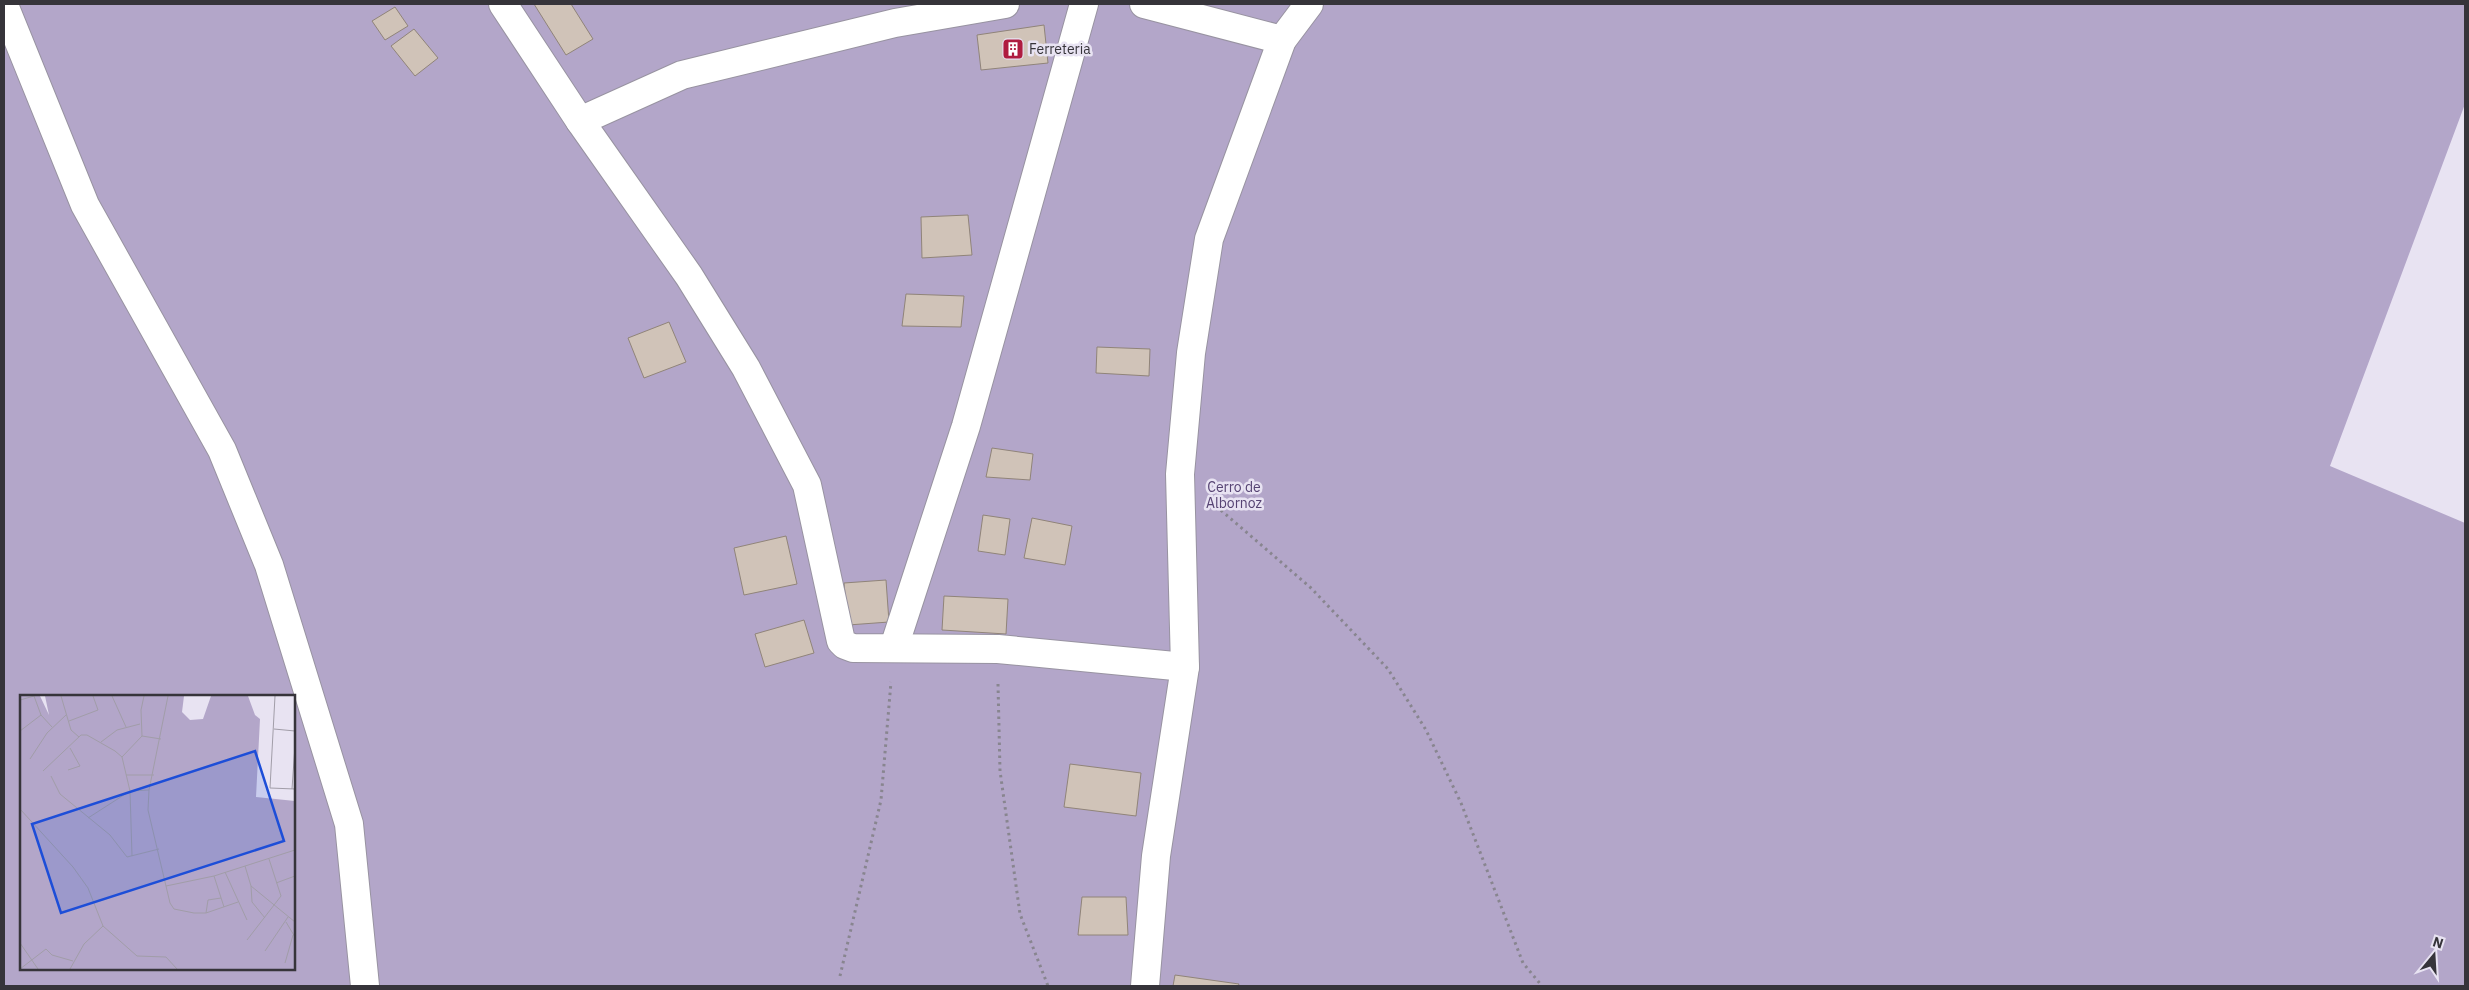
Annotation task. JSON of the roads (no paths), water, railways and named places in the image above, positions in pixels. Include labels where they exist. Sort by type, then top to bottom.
[{"type":"street","points":[[503,4],[580,121],[689,276],[746,368],[807,484],[841,641],[845,646],[853,648],[998,649],[1185,666]]},
{"type":"street","points":[[580,121],[682,75],[895,22],[1005,4]]},
{"type":"street","points":[[894,647],[966,426],[1084,4]]},
{"type":"street","points":[[1144,4],[1282,40]]},
{"type":"street","points":[[1145,986],[1156,856],[1185,666],[1180,474],[1191,354],[1209,239],[1282,40],[1309,4]]},
{"type":"street","points":[[4,5],[85,205],[222,450],[269,565],[349,824],[365,986]]},
{"type":"place","name":"Ferreteria","points":[[1013,49]]},
{"type":"park label","name":"Cerro de Albornoz","points":[[1234,496]]}]
